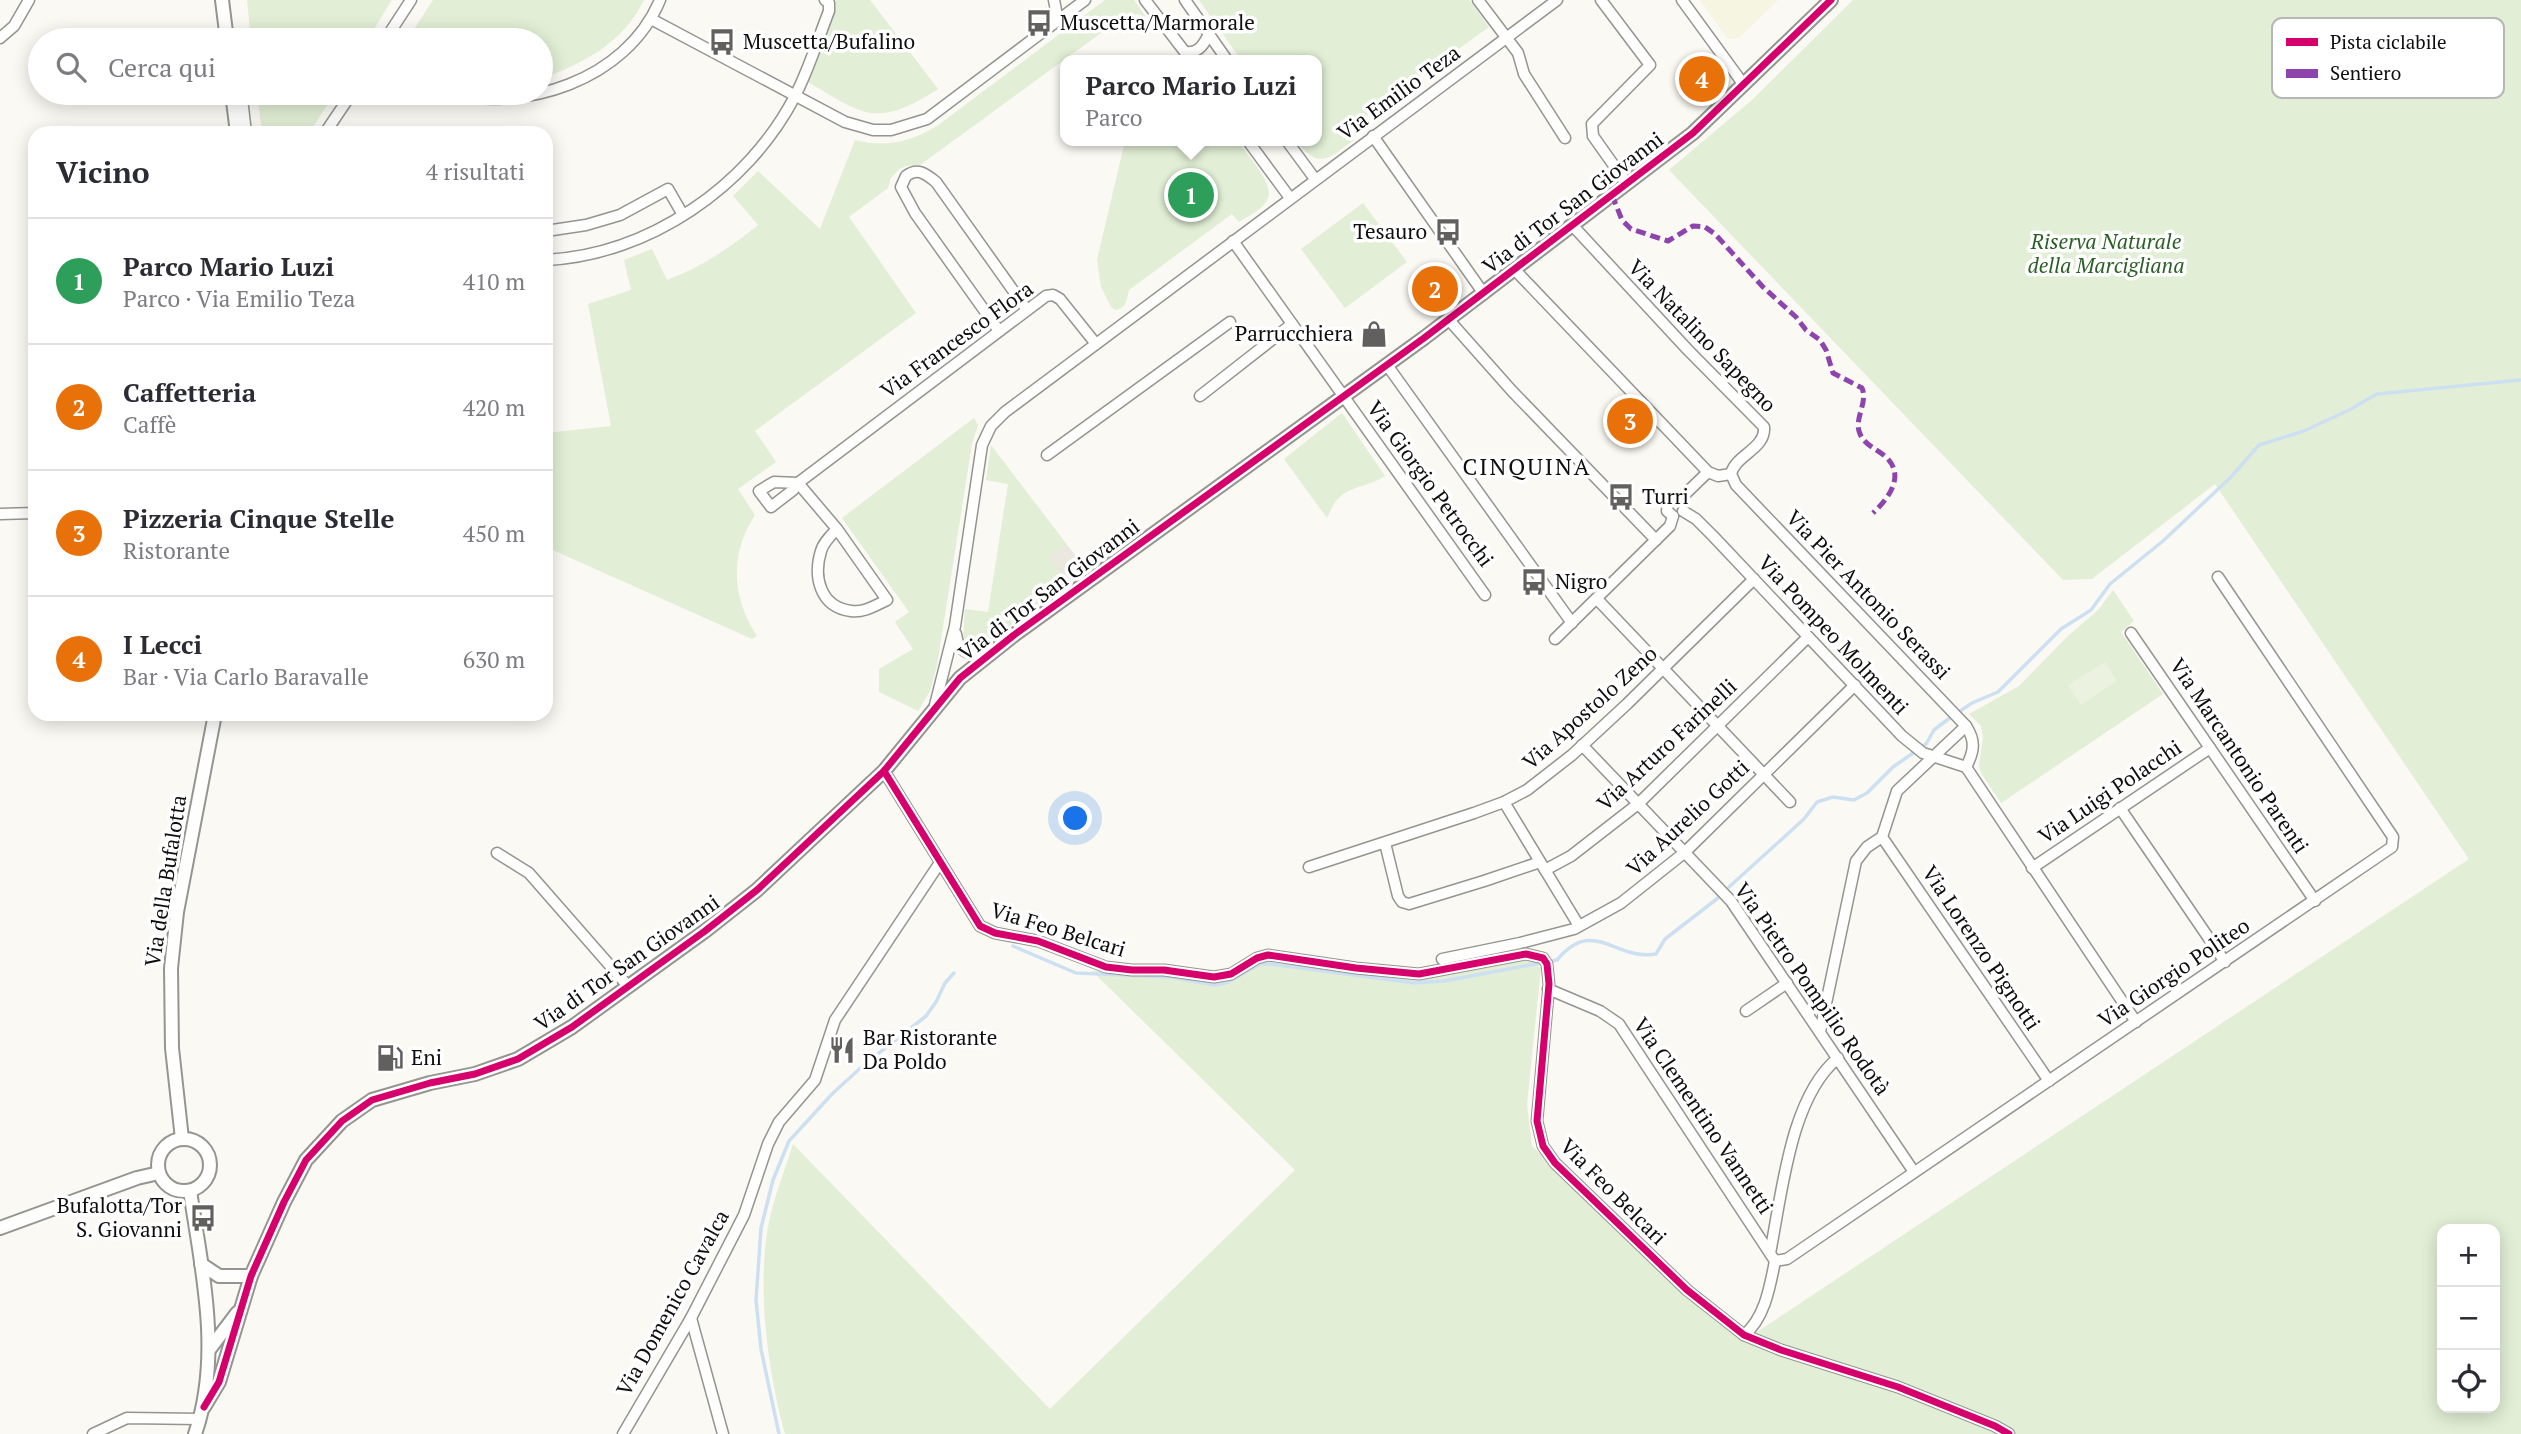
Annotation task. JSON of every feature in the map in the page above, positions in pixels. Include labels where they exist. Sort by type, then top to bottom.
[{"type":"street","points":[[0,38],[14,26],[29,0]]},
{"type":"street","points":[[222,0],[225,28]]},
{"type":"street","points":[[393,28],[411,0]]},
{"type":"street","points":[[553,89],[589,75],[611,62],[634,41],[651,19],[660,0]]},
{"type":"street","points":[[553,259],[590,255],[620,246],[668,225],[718,190],[758,152],[795,96],[829,11],[829,3],[825,0]]},
{"type":"street","points":[[1054,0],[1058,21]]},
{"type":"street","points":[[651,19],[845,122],[873,130],[891,130],[927,119],[1085,0]]},
{"type":"street","points":[[1145,0],[1187,55]]},
{"type":"street","points":[[1185,0],[1223,55]]},
{"type":"street","points":[[1478,0],[1518,53],[1524,74],[1565,138]]},
{"type":"street","name":"Via Emilio Teza","points":[[1096,344],[1557,0]]},
{"type":"street","points":[[1601,0],[1650,65],[1592,124],[1593,136],[1627,184]]},
{"type":"street","points":[[1682,0],[1744,85]]},
{"type":"street","name":"Via di Tor San Giovanni","points":[[202,1413],[219,1382],[251,1276],[284,1202],[306,1160],[356,1110],[372,1100],[430,1083],[475,1074],[518,1059],[572,1027],[705,931],[757,890],[884,771],[960,678],[996,649],[1449,320],[1693,133],[1831,0]]},
{"type":"street","points":[[1189,55],[1198,50],[1208,36]]},
{"type":"street","points":[[236,105],[237,126]]},
{"type":"street","points":[[242,105],[245,126]]},
{"type":"street","points":[[330,126],[344,105]]},
{"type":"street","points":[[1373,136],[1483,294]]},
{"type":"street","points":[[1252,146],[1290,198]]},
{"type":"street","points":[[1291,146],[1315,179]]},
{"type":"street","points":[[999,331],[915,214],[901,187],[906,176],[922,172],[936,182],[1027,310]]},
{"type":"street","points":[[553,231],[620,215],[668,189],[683,215]]},
{"type":"street","name":"Via Natalino Sapegno","points":[[1573,226],[1764,427],[1763,438],[1733,466],[1731,474]]},
{"type":"street","name":"Via Giorgio Petrocchi","points":[[1233,241],[1485,594]]},
{"type":"street","points":[[1515,270],[1708,472],[1718,476],[1731,474]]},
{"type":"street","name":"Via Francesco Flora","points":[[837,529],[798,483],[1045,296],[1052,295],[1060,299],[1096,344]]},
{"type":"street","points":[[1449,320],[1512,391],[1656,540]]},
{"type":"street","points":[[1047,455],[1230,322]]},
{"type":"street","points":[[1200,396],[1292,324]]},
{"type":"street","points":[[933,712],[955,626],[982,445],[991,426],[1005,412],[1096,344]]},
{"type":"street","points":[[1387,365],[1572,623]]},
{"type":"street","points":[[1679,500],[1684,506],[1683,512],[1679,516],[1673,516],[1667,511],[1670,500],[1679,500],[1708,472]]},
{"type":"street","name":"Via Pier Antonio Serassi","points":[[1731,474],[1745,495],[1963,722]]},
{"type":"street","name":"Via Pompeo Molmenti","points":[[1683,512],[1696,519],[1915,748],[1966,767]]},
{"type":"street","points":[[0,514],[28,513]]},
{"type":"street","points":[[1555,639],[1656,540],[1672,523],[1673,516]]},
{"type":"street","points":[[837,529],[887,600],[865,610],[850,611],[834,604],[824,595],[816,580],[821,549],[837,529]]},
{"type":"street","name":"Via Giorgio Politeo","points":[[1773,1257],[1787,1259],[2390,850],[2394,844],[2393,837],[2218,577]]},
{"type":"street","name":"Via Apostolo Zeno","points":[[1309,867],[1504,802],[1527,790],[1582,745],[1754,579]]},
{"type":"street","points":[[1597,599],[1790,802]]},
{"type":"street","points":[[955,626],[957,644],[966,652],[976,655],[996,649]]},
{"type":"street","name":"Via Marcantonio Parenti","points":[[2131,633],[2315,901]]},
{"type":"street","name":"Via Arturo Farinelli","points":[[1385,843],[1398,896],[1402,902],[1409,904],[1571,856],[1638,804],[1808,637]]},
{"type":"street","name":"Via Aurelio Gotti","points":[[1442,959],[1520,943],[1579,926],[1634,894],[1684,853],[1855,685]]},
{"type":"street","name":"Via della Bufalotta","points":[[182,1139],[172,1048],[170,968],[177,912],[214,721]]},
{"type":"street","points":[[1820,1032],[1857,861],[1867,847],[1882,837],[1897,791],[1963,722],[1972,737],[1973,750],[1966,767],[2136,1022]]},
{"type":"street","name":"Via Pietro Pompilio Rodotà","points":[[1582,745],[1731,901],[1914,1172]]},
{"type":"street","name":"Via Luigi Polacchi","points":[[2032,868],[2210,748]]},
{"type":"street","name":"Via Feo Belcari","points":[[884,771],[976,923],[995,933],[1038,940],[1097,965],[1220,977],[1231,974],[1257,958],[1273,955],[1356,968],[1419,974],[1523,955],[1536,955],[1545,959],[1548,989],[1537,1111],[1540,1138],[1547,1154],[1688,1290],[1744,1335],[1781,1350],[1898,1387],[2009,1434]]},
{"type":"street","points":[[1504,802],[1579,926]]},
{"type":"street","points":[[2120,808],[2225,962]]},
{"type":"street","name":"Via Lorenzo Pignotti","points":[[1882,837],[2049,1082]]},
{"type":"street","points":[[497,853],[529,873],[627,985]]},
{"type":"street","name":"Via Domenico Cavalca","points":[[624,1434],[691,1318],[744,1215],[768,1144],[779,1122],[815,1080],[835,1020],[939,864]]},
{"type":"street","points":[[1520,943],[1523,955]]},
{"type":"street","points":[[1746,1011],[1787,983]]},
{"type":"street","name":"Via Clementino Vannetti","points":[[1548,989],[1600,1011],[1619,1024],[1773,1257]]},
{"type":"street","points":[[1744,1335],[1760,1315],[1794,1137],[1814,1084],[1838,1058]]},
{"type":"street","points":[[182,1139],[198,1143],[207,1152],[210,1160],[208,1176],[190,1191],[174,1189],[166,1184],[159,1173],[158,1160],[161,1152],[167,1145],[182,1139]]},
{"type":"street","points":[[0,1227],[137,1178],[159,1173]]},
{"type":"street","points":[[190,1191],[201,1264],[209,1350],[208,1383],[195,1434]]},
{"type":"street","points":[[201,1264],[219,1276],[251,1276]]},
{"type":"street","points":[[209,1350],[244,1300]]},
{"type":"street","points":[[691,1318],[723,1434]]},
{"type":"street","points":[[93,1434],[127,1418],[202,1413]]},
{"type":"green space","points":[[247,0],[392,0],[374,28],[250,28]]},
{"type":"green space","points":[[433,0],[644,0],[614,40],[587,58],[553,74],[553,28],[415,28]]},
{"type":"green space","points":[[836,0],[870,0],[938,89],[898,110],[869,112],[840,101],[803,79],[828,33]]},
{"type":"green space","points":[[1105,0],[1134,0],[1146,17],[1137,14],[1123,17],[1071,55],[1060,55],[1060,63],[920,165],[899,169],[891,178],[888,188],[849,217],[916,313],[755,431],[776,462],[738,489],[755,515],[741,544],[737,575],[742,606],[757,636],[752,639],[553,550],[553,432],[611,426],[588,304],[631,290],[624,260],[652,249],[667,280],[725,250],[758,225],[733,196],[758,171],[820,229],[855,140],[897,142],[937,126]]},
{"type":"green space","points":[[1199,0],[1469,0],[1489,27],[1348,129],[1354,140],[1331,156],[1318,159],[1301,146],[1322,146],[1322,55],[1238,55]]},
{"type":"green space","points":[[1700,0],[1778,0],[1739,38],[1728,39]]},
{"type":"green space","name":"Riserva Naturale della Marcigliana","points":[[1853,0],[2521,0],[2521,1434],[785,1434],[769,1358],[764,1278],[770,1217],[793,1144],[1050,1409],[1295,1170],[1092,971],[1148,973],[1222,981],[1259,959],[1296,961],[1417,979],[1530,959],[1541,968],[1527,1104],[1532,1146],[1745,1340],[2469,859],[2215,484],[2092,579],[2063,580],[1669,170],[1753,99]]},
{"type":"green space","points":[[258,105],[327,105],[314,126],[261,126]]},
{"type":"green space","points":[[1124,146],[1241,146],[1267,184],[1268,198],[1263,206],[1239,222],[1232,214],[1129,290],[1125,305],[1120,309],[1111,307],[1101,287],[1097,260]]},
{"type":"green space","points":[[1363,203],[1407,262],[1345,308],[1301,249]]},
{"type":"green space","points":[[1342,413],[1385,476],[1345,493],[1333,506],[1327,518],[1284,459]]},
{"type":"green space","points":[[974,418],[978,425],[972,444],[937,665],[930,691],[918,711],[879,692],[879,669],[913,649],[895,622],[909,612],[842,518]]},
{"type":"green space","points":[[991,445],[1084,567],[982,648],[976,649],[963,641],[965,609],[988,612],[1008,484],[986,480]]},
{"type":"green space","points":[[2113,590],[2134,621],[2121,632],[2163,694],[2001,803],[1981,773],[1981,726],[1969,714],[2019,686],[2099,609]]},
{"type":"green space","points":[[2105,662],[2117,681],[2081,705],[2068,685]]},
{"type":"shaded area","points":[[1066,544],[1084,567],[1066,581],[1049,557]]},
{"type":"waterway","points":[[1729,887],[1804,819],[1817,802],[1833,797],[1854,800],[1867,793],[1893,767],[1926,744],[1934,730],[1972,703],[1998,692],[2061,629],[2091,610],[2110,584],[2163,541],[2231,477],[2259,445],[2304,431],[2377,394],[2521,380]]},
{"type":"waterway","points":[[1013,946],[1076,973],[1170,977],[1215,985],[1226,983],[1260,964],[1414,983],[1444,981],[1557,960],[1570,947],[1582,941],[1605,943],[1628,952],[1656,954],[1665,939],[1718,898]]},
{"type":"waterway","points":[[779,1434],[761,1349],[756,1300],[761,1228],[773,1180],[789,1141],[833,1093],[926,1016],[954,973]]},
{"type":"marked path","points":[[1612,195],[1622,220],[1631,229],[1668,241],[1693,226],[1705,227],[1715,234],[1763,287],[1796,317],[1806,330],[1820,340],[1833,373],[1862,388],[1859,431],[1867,443],[1886,457],[1895,472],[1893,487],[1873,513]]},
{"type":"cycle path","points":[[204,1407],[219,1382],[251,1276],[284,1202],[306,1160],[342,1121],[372,1100],[430,1083],[475,1074],[518,1059],[572,1027],[705,931],[757,890],[884,771],[960,678],[1014,635],[1424,338],[1693,133],[1831,0]]},
{"type":"cycle path","points":[[884,771],[980,926],[995,933],[1038,941],[1106,967],[1164,970],[1214,977],[1231,974],[1257,958],[1268,955],[1419,974],[1526,954],[1543,958],[1547,964],[1549,984],[1537,1121],[1543,1146],[1555,1163],[1687,1290],[1744,1335],[1781,1350],[1898,1387],[2009,1434]]},
{"type":"place","name":"Muscetta/Marmorale","points":[[1039,23]]},
{"type":"place","name":"Muscetta/Bufalino","points":[[722,42]]},
{"type":"place","name":"I Lecci","points":[[1702,79]]},
{"type":"place","name":"Parco Mario Luzi","points":[[1191,195]]},
{"type":"place","name":"Tesauro","points":[[1448,232]]},
{"type":"place","name":"Caffetteria","points":[[1435,289]]},
{"type":"place","name":"Parrucchiera","points":[[1374,334]]},
{"type":"place","name":"Pizzeria Cinque Stelle","points":[[1630,421]]},
{"type":"place","name":"Turri","points":[[1621,497]]},
{"type":"place","name":"Nigro","points":[[1534,582]]},
{"type":"place","name":"Bar Ristorante Da Poldo","points":[[842,1050]]},
{"type":"place","name":"Eni","points":[[390,1058]]},
{"type":"place","name":"Bufalotta/Tor S. Giovanni","points":[[203,1218]]},
{"type":"district","name":"CINQUINA","points":[[1527,467]]}]
